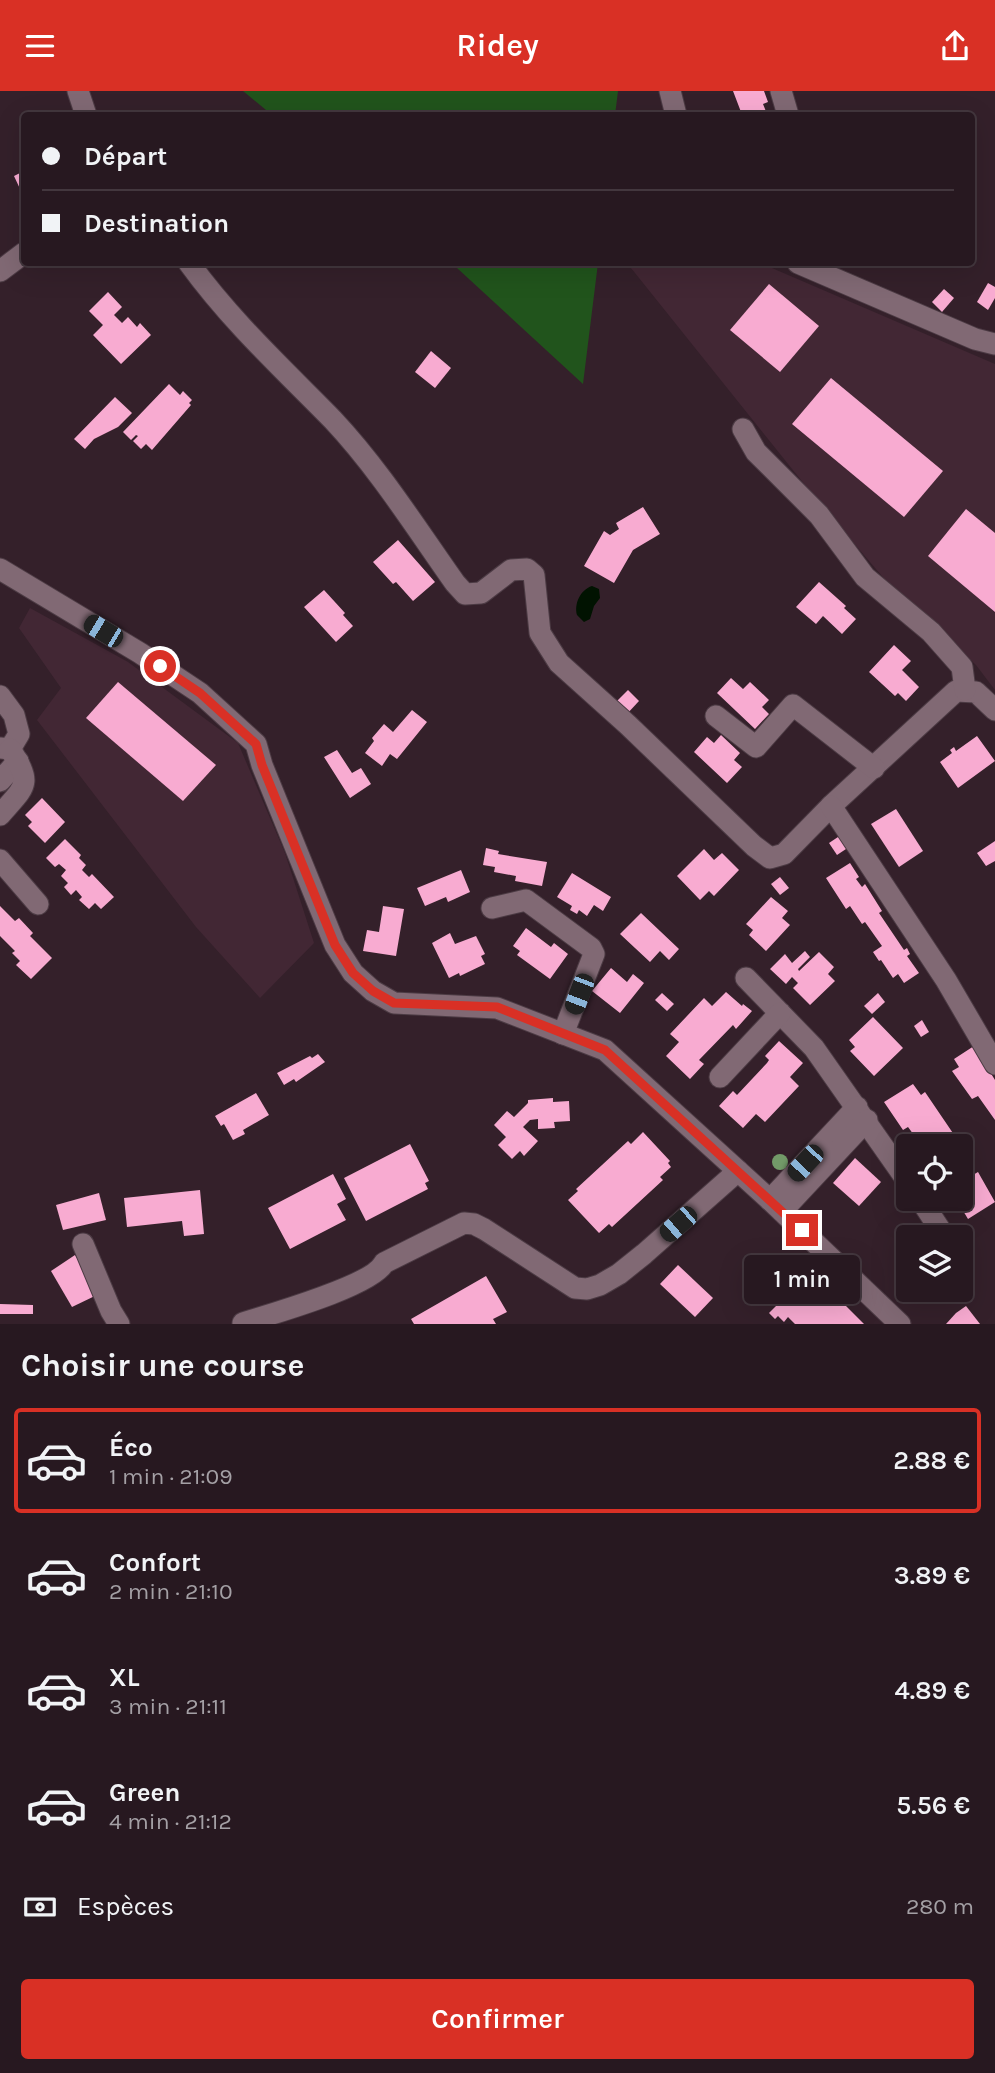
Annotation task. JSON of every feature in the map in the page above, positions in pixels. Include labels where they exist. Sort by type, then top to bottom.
[{"type":"street","points":[[78,91],[85,112]]},
{"type":"street","points":[[670,91],[675,112]]},
{"type":"street","points":[[781,91],[787,112]]},
{"type":"street","points":[[0,271],[21,255]]},
{"type":"street","points":[[190,266],[262,350],[334,422],[398,501],[465,594],[481,593],[512,571],[527,569],[534,575],[540,633],[559,663],[770,858],[784,854],[831,806],[956,691],[976,692],[995,710]]},
{"type":"street","points":[[805,266],[975,339],[995,344]]},
{"type":"street","points":[[743,429],[756,452],[819,515],[865,577],[931,632],[962,667],[965,690]]},
{"type":"street","points":[[0,569],[140,653],[200,693],[256,744],[335,945],[353,973],[373,991],[394,1003],[497,1007],[605,1050],[776,1205],[900,1324]]},
{"type":"street","points":[[0,696],[14,715],[19,734],[9,753],[0,781]]},
{"type":"street","points":[[716,716],[756,747],[793,705],[874,768]]},
{"type":"street","points":[[0,815],[24,787],[24,772],[9,753]]},
{"type":"street","points":[[831,806],[946,980],[995,1064]]},
{"type":"street","points":[[0,860],[38,904]]},
{"type":"street","points":[[492,908],[526,900],[591,948],[594,954],[563,1034]]},
{"type":"street","points":[[746,978],[814,1048],[896,1164]]},
{"type":"street","points":[[720,1077],[780,1013]]},
{"type":"street","points":[[776,1205],[862,1114]]},
{"type":"street","points":[[243,1323],[326,1296],[464,1223],[474,1224],[575,1288],[587,1289],[600,1285],[644,1254],[738,1171]]},
{"type":"street","points":[[82,1244],[111,1311],[120,1324]]},
{"type":"shaded area","points":[[629,266],[767,266],[995,364],[995,690],[976,665],[893,589],[817,500]]},
{"type":"shaded area","points":[[592,586],[599,589],[600,598],[590,619],[584,622],[577,615],[577,602],[581,594]]},
{"type":"shaded area","points":[[30,608],[128,662],[238,743],[285,853],[314,943],[260,998],[196,927],[37,720],[61,688],[19,628]]},
{"type":"green space","points":[[243,91],[618,91],[615,112],[268,112]]},
{"type":"green space","points":[[455,266],[598,266],[583,384]]},
{"type":"building","points":[[733,91],[764,91],[768,102],[763,104],[766,112],[741,112]]},
{"type":"building","points":[[21,172],[21,191],[14,176]]},
{"type":"building","points":[[988,283],[995,287],[995,298],[988,310],[977,302]]},
{"type":"building","points":[[769,284],[819,326],[780,372],[730,330]]},
{"type":"building","points":[[944,289],[954,298],[942,312],[932,302]]},
{"type":"building","points":[[108,292],[122,307],[114,315],[122,323],[128,317],[137,327],[140,323],[151,335],[121,364],[93,335],[103,325],[89,311]]},
{"type":"building","points":[[431,351],[451,368],[435,388],[415,372]]},
{"type":"building","points":[[831,378],[943,471],[904,517],[792,424]]},
{"type":"building","points":[[169,384],[180,395],[183,391],[192,400],[189,403],[191,405],[152,450],[146,444],[141,449],[133,441],[138,436],[131,440],[123,432]]},
{"type":"building","points":[[115,397],[132,413],[118,427],[94,439],[85,449],[74,439]]},
{"type":"building","points":[[643,507],[660,534],[633,550],[614,583],[584,566],[604,531],[610,535],[619,529],[616,523]]},
{"type":"building","points":[[966,509],[995,533],[995,612],[928,556]]},
{"type":"building","points":[[398,540],[435,582],[413,601],[373,562]]},
{"type":"building","points":[[819,582],[846,606],[844,608],[856,619],[842,634],[823,616],[816,624],[796,607]]},
{"type":"building","points":[[324,590],[353,626],[336,642],[304,607]]},
{"type":"building","points":[[894,645],[911,661],[902,670],[919,687],[906,701],[898,693],[895,696],[869,672]]},
{"type":"building","points":[[731,678],[743,689],[750,682],[769,700],[762,707],[769,714],[755,729],[717,693]]},
{"type":"building","points":[[118,682],[216,765],[183,801],[86,718]]},
{"type":"building","points":[[628,690],[639,701],[626,715],[615,703]]},
{"type":"building","points":[[412,710],[427,722],[397,759],[390,754],[382,766],[365,753],[374,741],[372,738],[384,724],[393,732]]},
{"type":"building","points":[[721,735],[740,753],[734,760],[742,767],[727,783],[694,752],[707,737],[714,743]]},
{"type":"building","points":[[977,736],[995,761],[958,788],[940,762],[952,753],[950,750],[954,747],[956,751]]},
{"type":"building","points":[[337,750],[352,773],[361,768],[371,784],[350,798],[324,757]]},
{"type":"building","points":[[42,798],[65,822],[45,843],[28,826],[32,822],[25,815]]},
{"type":"building","points":[[896,809],[923,851],[899,867],[871,824]]},
{"type":"building","points":[[841,835],[849,847],[837,855],[829,843]]},
{"type":"building","points":[[65,839],[81,855],[79,858],[86,865],[82,870],[89,877],[92,874],[114,897],[101,909],[95,903],[89,909],[79,900],[82,897],[76,890],[71,895],[64,887],[68,883],[61,876],[66,870],[59,864],[55,867],[46,858]]},
{"type":"building","points":[[995,841],[995,861],[986,866],[977,853]]},
{"type":"building","points":[[486,848],[499,851],[498,854],[547,862],[542,886],[515,881],[516,876],[494,872],[495,867],[483,865]]},
{"type":"building","points":[[704,849],[714,860],[722,853],[739,870],[714,896],[709,891],[700,900],[677,876]]},
{"type":"building","points":[[850,863],[859,877],[856,879],[862,887],[865,884],[882,911],[879,913],[904,950],[907,948],[910,954],[907,956],[919,973],[904,983],[898,974],[893,978],[881,960],[879,961],[873,952],[882,946],[850,906],[846,909],[826,878]]},
{"type":"building","points":[[461,870],[470,892],[448,902],[446,897],[425,906],[417,888]]},
{"type":"building","points":[[572,873],[611,897],[603,911],[594,905],[587,916],[579,910],[577,914],[570,910],[572,906],[557,897]]},
{"type":"building","points":[[780,877],[789,888],[780,895],[771,884]]},
{"type":"building","points":[[771,897],[788,911],[782,918],[790,925],[766,951],[749,935],[753,930],[746,924]]},
{"type":"building","points":[[0,906],[15,921],[19,918],[33,933],[30,936],[52,958],[31,979],[16,965],[20,961],[12,953],[15,951],[0,936]]},
{"type":"building","points":[[383,906],[404,909],[396,956],[363,951],[367,930],[379,932]]},
{"type":"building","points":[[641,913],[679,949],[669,960],[660,951],[650,962],[620,934]]},
{"type":"building","points":[[526,928],[551,947],[554,943],[568,954],[550,979],[517,955],[520,951],[513,946]]},
{"type":"building","points":[[450,933],[455,944],[476,936],[485,954],[481,956],[485,964],[460,976],[459,973],[449,978],[432,943]]},
{"type":"building","points":[[805,951],[810,957],[799,971],[819,952],[834,967],[828,974],[835,981],[810,1005],[793,988],[798,983],[792,977],[786,984],[770,969],[785,954],[792,963]]},
{"type":"building","points":[[611,968],[627,982],[633,974],[644,983],[620,1013],[592,991]]},
{"type":"building","points":[[726,992],[752,1011],[736,1029],[733,1025],[699,1060],[704,1064],[690,1079],[666,1056],[679,1042],[670,1034],[704,998],[712,1006]]},
{"type":"building","points":[[662,993],[674,1004],[667,1011],[655,1000]]},
{"type":"building","points":[[878,993],[885,1002],[872,1014],[864,1006]]},
{"type":"building","points":[[873,1017],[903,1048],[874,1076],[850,1051],[855,1047],[849,1040]]},
{"type":"building","points":[[922,1020],[929,1032],[921,1037],[914,1026]]},
{"type":"building","points":[[779,1041],[803,1063],[790,1077],[799,1086],[765,1122],[756,1114],[743,1128],[719,1106],[733,1091],[737,1095],[767,1063],[769,1060],[765,1056]]},
{"type":"building","points":[[974,1046],[995,1080],[995,1120],[978,1096],[972,1099],[952,1071],[959,1067],[954,1059]]},
{"type":"building","points":[[318,1054],[325,1062],[296,1082],[294,1079],[284,1085],[277,1073]]},
{"type":"building","points":[[913,1084],[921,1095],[925,1092],[954,1134],[913,1134],[908,1127],[903,1130],[884,1102]]},
{"type":"building","points":[[256,1093],[269,1115],[243,1130],[245,1134],[233,1140],[224,1124],[221,1126],[215,1116]]},
{"type":"building","points":[[553,1098],[553,1102],[569,1101],[570,1121],[554,1122],[555,1128],[538,1129],[538,1119],[530,1120],[523,1127],[538,1141],[524,1156],[520,1151],[512,1159],[498,1145],[506,1137],[494,1125],[507,1111],[514,1117],[528,1100]]},
{"type":"building","points":[[643,1132],[670,1161],[668,1163],[671,1167],[660,1177],[663,1180],[612,1227],[609,1224],[599,1233],[568,1200],[578,1191],[576,1189],[628,1141],[631,1144]]},
{"type":"building","points":[[410,1144],[429,1181],[425,1183],[428,1189],[366,1221],[344,1178]]},
{"type":"building","points":[[855,1158],[881,1182],[859,1206],[833,1183]]},
{"type":"building","points":[[978,1172],[995,1202],[968,1219],[963,1211],[973,1211],[973,1175]]},
{"type":"building","points":[[333,1174],[346,1199],[337,1204],[346,1220],[290,1249],[268,1208]]},
{"type":"building","points":[[200,1190],[204,1234],[184,1236],[182,1221],[127,1227],[124,1198]]},
{"type":"building","points":[[99,1193],[106,1220],[63,1230],[56,1205]]},
{"type":"building","points":[[75,1255],[99,1294],[72,1307],[51,1271]]},
{"type":"building","points":[[678,1265],[713,1298],[695,1317],[660,1284]]},
{"type":"building","points":[[811,1271],[864,1324],[795,1324],[788,1317],[784,1322],[769,1313]]},
{"type":"building","points":[[486,1276],[507,1312],[493,1319],[496,1324],[414,1324],[411,1319]]},
{"type":"building","points":[[0,1304],[33,1305],[33,1314],[0,1314]]},
{"type":"building","points":[[966,1306],[980,1324],[946,1324],[956,1313]]},
{"type":"route","points":[[160,666],[200,693],[256,744],[335,945],[353,973],[373,991],[394,1003],[497,1007],[605,1050],[802,1230]]}]
